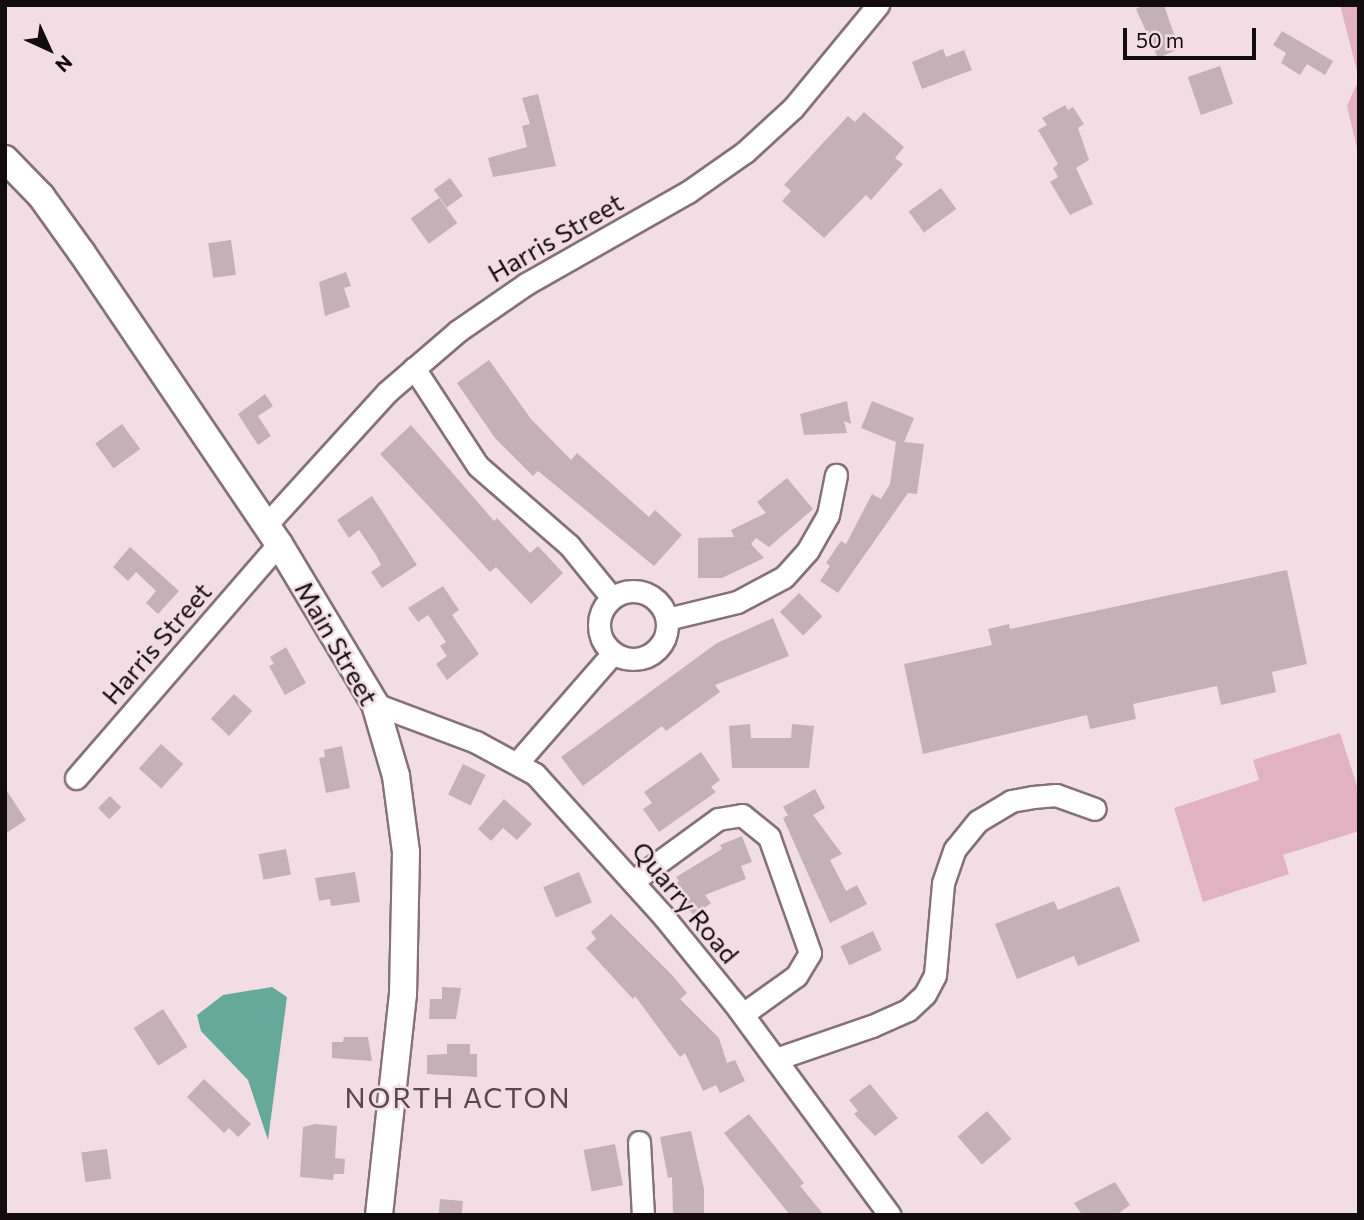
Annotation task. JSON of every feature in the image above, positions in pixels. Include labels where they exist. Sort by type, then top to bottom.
[{"type":"main road","name":"Main Street","points":[[5,159],[41,196],[82,253],[272,535],[375,704],[396,776],[407,862],[403,994],[379,1215]]},
{"type":"street","name":"Harris Street","points":[[76,778],[272,535],[414,368],[509,295],[688,192],[738,158],[793,108],[878,5]]},
{"type":"street","points":[[414,368],[478,466],[569,545],[612,598]]},
{"type":"street","points":[[667,619],[737,602],[784,577],[808,550],[828,515],[836,475]]},
{"type":"street","points":[[630,590],[643,592],[659,602],[667,619],[665,639],[651,654],[632,659],[613,653],[601,636],[599,622],[612,598],[630,590]]},
{"type":"street","points":[[518,762],[613,653]]},
{"type":"street","name":"Quarry Road","points":[[375,704],[476,742],[518,762],[535,774],[632,881],[743,1014],[890,1215]]},
{"type":"street","points":[[776,1059],[872,1026],[908,1010],[925,994],[936,975],[943,883],[955,849],[978,821],[1011,801],[1033,797],[1056,795],[1096,808]]},
{"type":"street","points":[[632,881],[718,819],[742,816],[769,837],[810,953],[796,976],[743,1014]]},
{"type":"street","points":[[639,1142],[643,1215]]},
{"type":"shaded area","points":[[1340,5],[1359,5],[1359,79]]},
{"type":"shaded area","points":[[1359,79],[1359,157],[1347,106]]},
{"type":"shaded area","points":[[1340,733],[1359,792],[1359,831],[1283,855],[1289,874],[1203,902],[1174,808],[1259,780],[1253,760]]},
{"type":"shaded area","points":[[272,987],[287,997],[268,1140],[248,1080],[201,1031],[197,1015],[223,995]]},
{"type":"building","points":[[1145,5],[1164,5],[1179,49],[1158,58],[1136,9]]},
{"type":"building","points":[[1282,31],[1333,61],[1325,75],[1307,64],[1300,75],[1281,63],[1286,53],[1273,45]]},
{"type":"building","points":[[943,49],[946,57],[964,50],[972,70],[922,89],[912,62]]},
{"type":"building","points":[[1220,66],[1233,104],[1201,115],[1188,77]]},
{"type":"building","points":[[538,94],[556,166],[493,177],[488,158],[527,147],[522,126],[530,124],[522,98]]},
{"type":"building","points":[[1065,105],[1068,110],[1073,107],[1084,124],[1078,128],[1089,160],[1076,168],[1093,204],[1070,215],[1050,182],[1058,177],[1053,168],[1058,164],[1038,130],[1047,125],[1042,118]]},
{"type":"building","points":[[864,112],[904,147],[895,158],[903,164],[871,200],[866,195],[824,238],[782,201],[791,191],[784,185],[848,116],[855,122]]},
{"type":"building","points":[[450,178],[463,196],[447,208],[434,190]]},
{"type":"building","points":[[941,188],[956,209],[924,233],[909,212]]},
{"type":"building","points":[[439,198],[457,223],[429,244],[411,219]]},
{"type":"building","points":[[231,240],[236,275],[213,278],[208,243]]},
{"type":"building","points":[[346,272],[351,286],[344,288],[350,307],[325,316],[319,282]]},
{"type":"building","points":[[489,360],[531,419],[571,460],[577,453],[649,517],[655,510],[682,535],[654,566],[538,471],[533,476],[495,438],[457,383]]},
{"type":"building","points":[[265,394],[273,406],[258,416],[271,436],[258,445],[238,414]]},
{"type":"building","points":[[847,401],[851,424],[844,421],[847,433],[804,435],[800,414]]},
{"type":"building","points":[[872,401],[914,418],[904,442],[924,444],[917,494],[908,493],[838,593],[820,581],[830,566],[826,563],[841,541],[846,544],[872,494],[881,499],[890,484],[896,442],[861,428]]},
{"type":"building","points":[[122,424],[140,449],[114,468],[95,443]]},
{"type":"building","points":[[411,425],[494,521],[497,518],[530,553],[538,546],[563,573],[531,604],[496,567],[490,572],[380,454]]},
{"type":"building","points":[[787,478],[813,509],[769,547],[756,538],[751,544],[764,558],[722,578],[698,578],[698,538],[734,537],[731,530],[766,513],[757,502]]},
{"type":"building","points":[[372,496],[417,565],[382,588],[371,572],[381,565],[376,555],[359,530],[349,538],[337,520]]},
{"type":"building","points":[[130,547],[179,591],[158,614],[146,603],[156,591],[136,572],[128,581],[113,567]]},
{"type":"building","points":[[1287,570],[1307,664],[1272,672],[1276,692],[1221,705],[1217,686],[1133,704],[1136,719],[1090,729],[1087,715],[923,754],[904,664],[992,645],[988,629],[1009,624],[1010,629]]},
{"type":"building","points":[[443,586],[459,610],[452,615],[479,654],[447,680],[436,664],[447,656],[440,646],[446,642],[428,615],[418,622],[408,608]]},
{"type":"building","points":[[799,593],[822,616],[803,635],[780,612]]},
{"type":"building","points":[[773,618],[789,656],[715,685],[720,692],[666,731],[662,726],[583,786],[561,757],[717,643]]},
{"type":"building","points":[[286,647],[306,683],[285,695],[269,666],[274,664],[270,657]]},
{"type":"building","points":[[234,694],[252,711],[229,736],[211,719]]},
{"type":"building","points":[[750,724],[751,738],[791,738],[792,724],[814,726],[809,768],[732,768],[729,726]]},
{"type":"building","points":[[161,744],[183,764],[161,789],[139,769]]},
{"type":"building","points":[[342,746],[350,788],[326,793],[319,758],[325,757],[324,750]]},
{"type":"building","points":[[701,752],[720,780],[711,787],[716,792],[659,832],[643,809],[652,803],[644,792]]},
{"type":"building","points":[[463,764],[485,775],[471,806],[448,795]]},
{"type":"building","points":[[5,788],[26,820],[5,834]]},
{"type":"building","points":[[815,789],[825,808],[813,815],[842,854],[830,860],[846,891],[857,885],[867,904],[830,923],[783,818],[788,815],[783,807]]},
{"type":"building","points":[[110,796],[121,807],[109,819],[98,808]]},
{"type":"building","points":[[504,799],[532,824],[517,840],[503,828],[491,841],[478,829]]},
{"type":"building","points":[[742,836],[752,862],[741,866],[746,879],[705,895],[711,903],[694,916],[672,887],[679,881],[676,877],[722,849],[720,845]]},
{"type":"building","points":[[286,849],[291,875],[263,880],[259,854]]},
{"type":"building","points":[[355,872],[360,902],[331,906],[330,899],[319,901],[315,878]]},
{"type":"building","points":[[579,872],[592,902],[556,918],[543,887]]},
{"type":"building","points":[[1119,886],[1140,941],[1078,966],[1074,956],[1017,979],[995,924],[1054,901],[1058,910]]},
{"type":"building","points":[[611,914],[687,993],[680,999],[719,1038],[727,1063],[735,1060],[745,1081],[720,1093],[716,1085],[703,1091],[685,1053],[680,1057],[635,996],[633,999],[586,948],[596,939],[591,932]]},
{"type":"building","points":[[873,931],[882,950],[849,965],[840,946]]},
{"type":"building","points":[[442,987],[461,988],[456,1019],[429,1019],[430,999],[442,999]]},
{"type":"building","points":[[163,1009],[188,1047],[158,1066],[134,1028]]},
{"type":"building","points":[[344,1037],[368,1037],[372,1061],[332,1058],[332,1042],[343,1042]]},
{"type":"building","points":[[447,1044],[470,1044],[470,1054],[477,1054],[477,1077],[427,1074],[427,1055],[447,1054]]},
{"type":"building","points":[[204,1079],[251,1124],[238,1137],[229,1128],[224,1133],[187,1097]]},
{"type":"building","points":[[870,1084],[898,1118],[875,1136],[854,1114],[858,1111],[849,1100]]},
{"type":"building","points":[[987,1111],[1011,1139],[982,1165],[958,1137]]},
{"type":"building","points":[[749,1114],[804,1183],[800,1186],[824,1215],[790,1215],[724,1133]]},
{"type":"building","points":[[315,1124],[337,1126],[335,1158],[345,1159],[344,1174],[334,1174],[333,1180],[300,1177],[303,1127]]},
{"type":"building","points":[[691,1131],[704,1189],[704,1215],[673,1215],[672,1177],[668,1178],[660,1137]]},
{"type":"building","points":[[615,1144],[623,1185],[592,1191],[584,1150]]},
{"type":"building","points":[[107,1149],[111,1179],[85,1182],[81,1153]]},
{"type":"building","points":[[1115,1182],[1130,1205],[1116,1215],[1082,1215],[1074,1203]]},
{"type":"building","points":[[440,1199],[463,1201],[462,1215],[439,1215]]},
{"type":"district","name":"NORTH ACTON","points":[[458,1097]]}]
